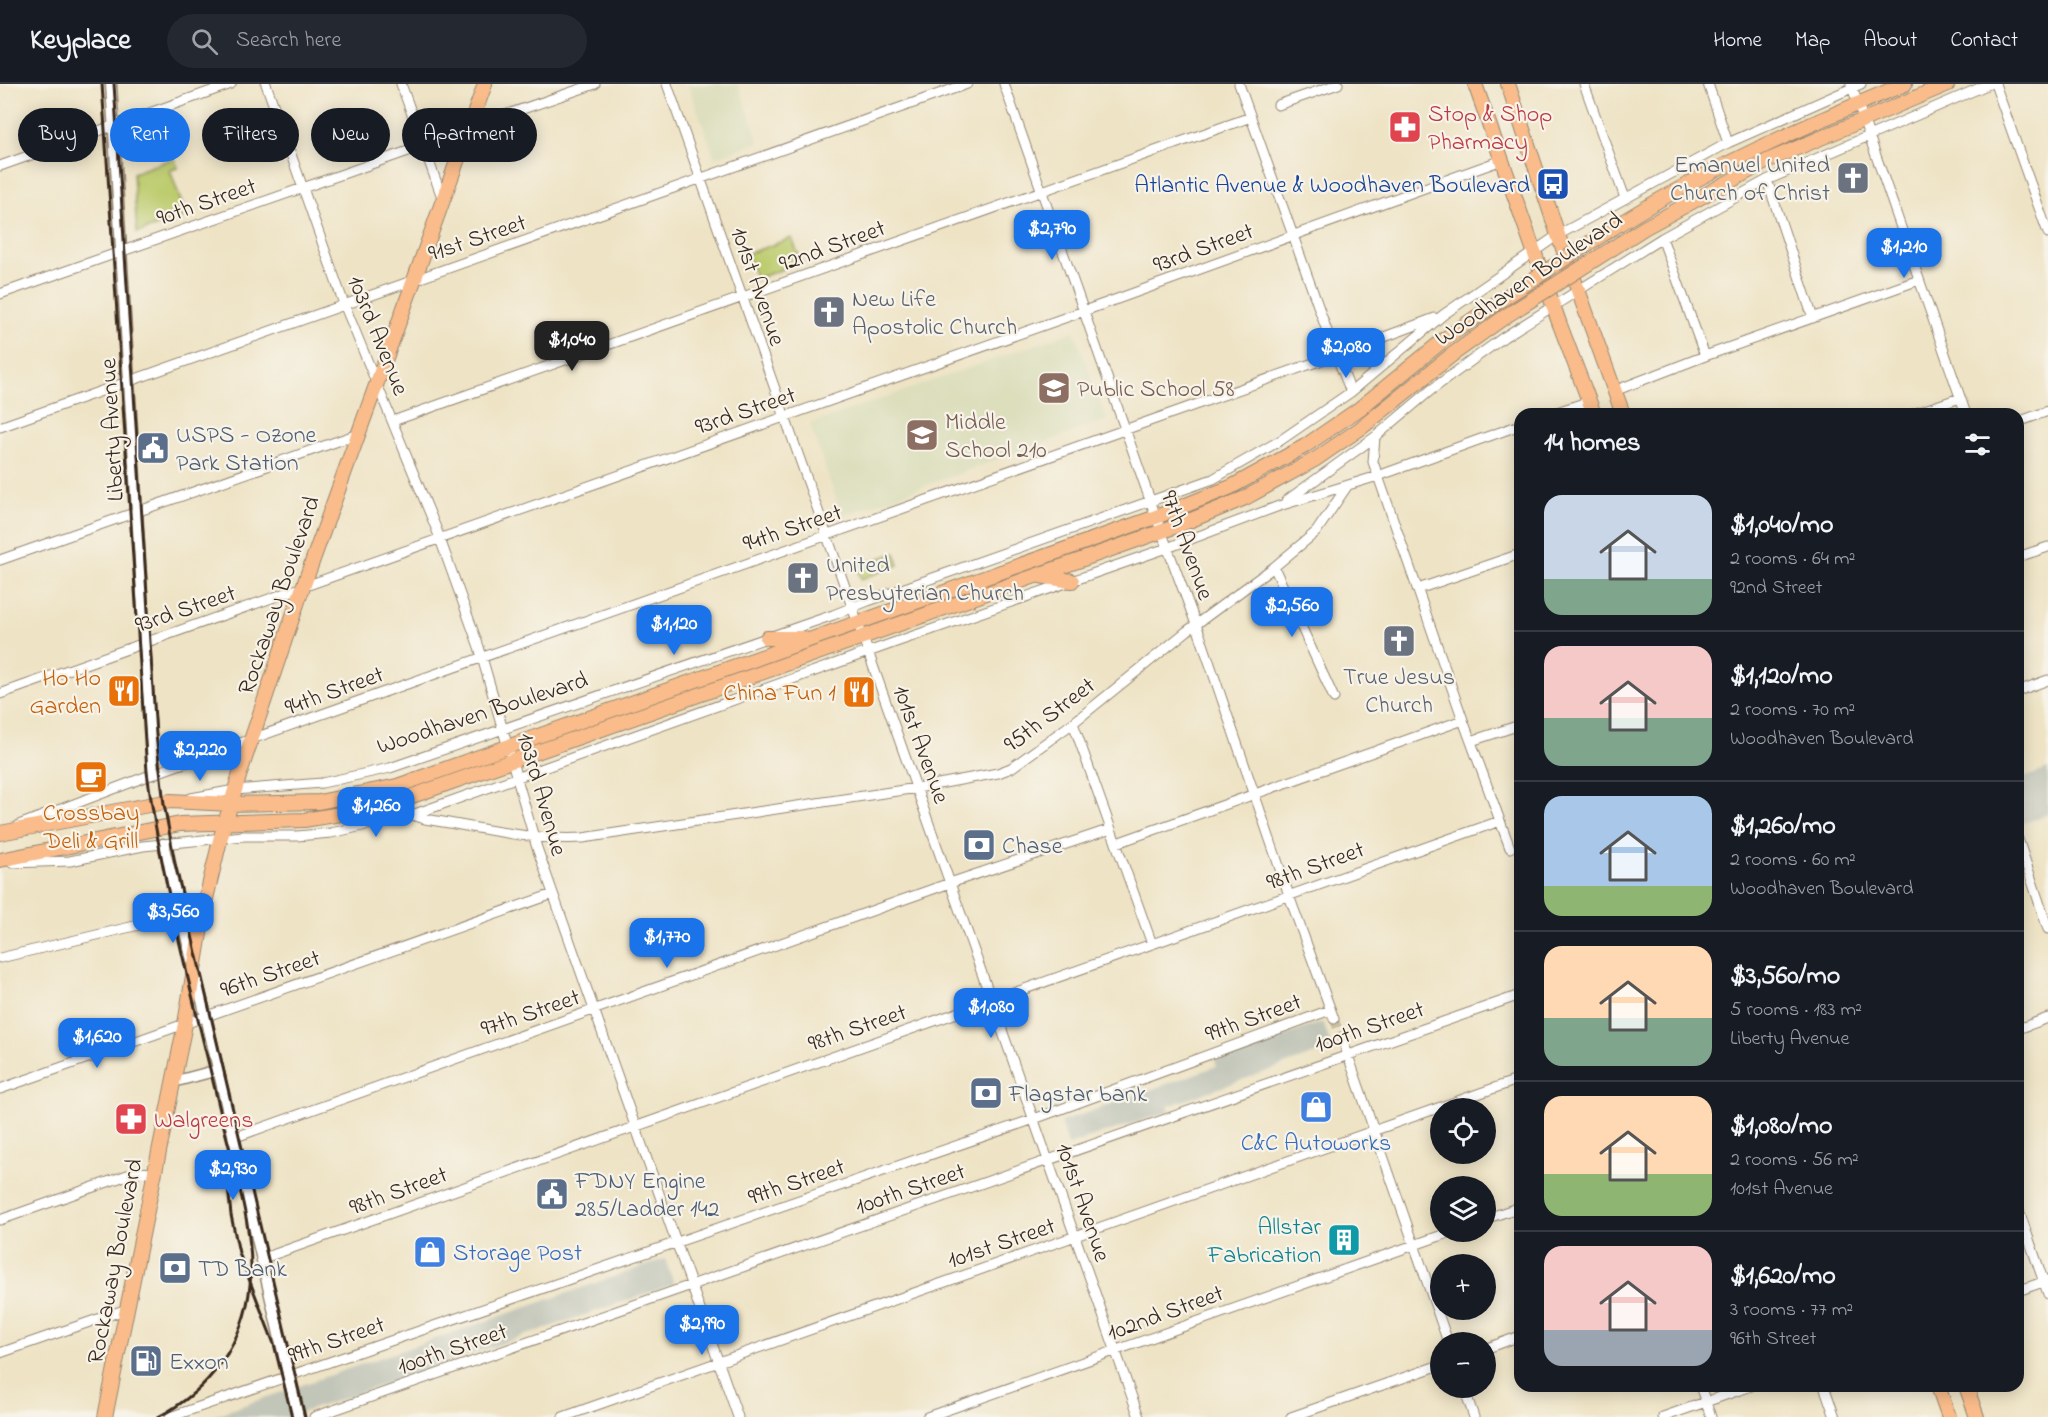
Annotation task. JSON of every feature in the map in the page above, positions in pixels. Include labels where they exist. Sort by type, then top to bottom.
[{"type":"main road","name":"Rockaway Boulevard","points":[[477,108],[485,84]]},
{"type":"main road","points":[[1475,84],[1592,407]]},
{"type":"main road","points":[[1508,84],[1558,235],[1621,408]]},
{"type":"main road","name":"Woodhaven Boulevard","points":[[0,833],[170,801],[231,804],[319,802],[397,786],[1156,517],[1231,487],[1305,446],[1359,409],[1446,338],[1608,231],[1668,195],[1726,163],[1905,84]]},
{"type":"main road","name":"Woodhaven Boulevard","points":[[0,862],[180,824],[295,821],[365,810],[401,800],[1202,517],[1245,498],[1316,459],[1361,428],[1506,316],[1644,228],[1735,177],[1863,119],[1948,84]]},
{"type":"main road","name":"Rockaway Boulevard","points":[[105,1417],[185,1024],[205,903],[220,840],[303,587],[458,162]]},
{"type":"main road","points":[[1038,576],[1072,581]]},
{"type":"main road","points":[[767,638],[814,638]]},
{"type":"main road","points":[[1940,1392],[1949,1417]]},
{"type":"main road","points":[[1968,1392],[1977,1417]]},
{"type":"street","name":"Liberty Avenue","points":[[111,84],[113,108]]},
{"type":"street","points":[[163,108],[231,84]]},
{"type":"street","name":"103rd Avenue","points":[[266,84],[344,304],[440,538],[483,658],[533,837],[738,1417]]},
{"type":"street","points":[[401,84],[409,108]]},
{"type":"street","name":"90th Street","points":[[527,108],[595,84]]},
{"type":"street","name":"101st Avenue","points":[[667,84],[1139,1417]]},
{"type":"street","name":"91st Street","points":[[0,427],[967,84]]},
{"type":"street","name":"97th Avenue","points":[[1004,84],[1332,1014]]},
{"type":"street","points":[[1239,84],[1336,356],[1352,392]]},
{"type":"street","points":[[1278,105],[1338,84]]},
{"type":"street","points":[[1584,84],[1624,198]]},
{"type":"street","points":[[1708,84],[1728,143]]},
{"type":"street","name":"Woodhaven Boulevard","points":[[1280,506],[1375,437],[1431,390],[1504,337],[1662,238],[1767,180],[1989,84]]},
{"type":"street","points":[[1995,84],[2048,233]]},
{"type":"street","points":[[1854,85],[1863,119],[1964,408]]},
{"type":"street","name":"Woodhaven Boulevard","points":[[170,801],[235,790],[322,783],[390,768],[853,608],[867,601],[1213,479],[1281,440],[1352,392],[1443,315],[1558,235],[1728,143],[1854,85]]},
{"type":"street","name":"92nd Street","points":[[393,421],[1251,117]]},
{"type":"street","points":[[0,166],[110,126]]},
{"type":"street","name":"90th Street","points":[[0,294],[402,153]]},
{"type":"street","name":"93rd Street","points":[[0,694],[785,417],[1502,160]]},
{"type":"street","name":"Liberty Avenue","points":[[116,162],[153,774]]},
{"type":"street","points":[[428,162],[444,202]]},
{"type":"street","points":[[1767,180],[1814,318]]},
{"type":"street","points":[[1662,238],[1705,356]]},
{"type":"street","points":[[1614,390],[1919,280]]},
{"type":"street","name":"94th Street","points":[[0,833],[153,774],[1336,356],[1443,315]]},
{"type":"street","points":[[1931,408],[1960,398]]},
{"type":"street","points":[[2024,420],[2048,411]]},
{"type":"street","points":[[1348,484],[1378,476],[1514,427]]},
{"type":"street","points":[[0,560],[358,434]]},
{"type":"street","points":[[1375,437],[1373,462],[1510,848]]},
{"type":"street","name":"Woodhaven Boulevard","points":[[0,862],[70,861],[164,844],[248,836],[331,833],[412,815],[1280,506],[1348,484]]},
{"type":"street","name":"95th Street","points":[[412,815],[533,837],[562,839],[603,836],[917,788],[998,773],[1011,768],[1073,723],[1196,624],[1274,567],[1316,532],[1348,484]]},
{"type":"street","points":[[2024,556],[2047,550]]},
{"type":"street","points":[[1418,589],[1514,556]]},
{"type":"street","points":[[1274,567],[1334,698]]},
{"type":"street","points":[[2024,689],[2048,680]]},
{"type":"street","points":[[1116,843],[1463,720]]},
{"type":"street","points":[[1073,723],[1152,944]]},
{"type":"street","points":[[1472,741],[1514,727]]},
{"type":"street","name":"98th Street","points":[[261,1259],[1500,821]]},
{"type":"street","name":"97th Street","points":[[233,1137],[950,883],[1112,829]]},
{"type":"street","points":[[164,844],[298,1417]]},
{"type":"street","points":[[2024,857],[2048,929]]},
{"type":"street","name":"96th Street","points":[[0,1089],[553,894]]},
{"type":"street","points":[[0,958],[181,915]]},
{"type":"street","name":"100th Street","points":[[314,1417],[1048,1160],[1346,1049],[1514,996]]},
{"type":"street","name":"99th Street","points":[[170,1417],[1332,1014]]},
{"type":"street","points":[[2024,1027],[2048,1018]]},
{"type":"street","points":[[1346,1049],[1444,1332]]},
{"type":"street","points":[[173,1082],[218,1070]]},
{"type":"street","name":"101st Street","points":[[563,1417],[1514,1081]]},
{"type":"street","points":[[0,1220],[136,1172],[154,1173]]},
{"type":"street","points":[[1496,1216],[1514,1209]]},
{"type":"street","points":[[2024,1224],[2046,1281],[2048,1294]]},
{"type":"street","name":"102nd Street","points":[[927,1417],[1430,1239]]},
{"type":"street","points":[[2024,1289],[2046,1281]]},
{"type":"street","points":[[0,1353],[127,1310]]},
{"type":"street","points":[[1496,1345],[1514,1338]]},
{"type":"street","points":[[1291,1417],[1430,1368]]},
{"type":"street","points":[[1702,1392],[1711,1417]]},
{"type":"street","points":[[1663,1417],[1733,1392]]},
{"type":"street","points":[[1826,1392],[1835,1417]]},
{"type":"street","points":[[1467,1398],[1474,1417]]},
{"type":"shaded area","points":[[688,84],[738,84],[759,142],[715,158]]},
{"type":"shaded area","name":"Middle School 210","points":[[1074,331],[1107,420],[842,516],[810,424]]},
{"type":"shaded area","points":[[2048,769],[2048,814],[2024,823],[2024,778]]},
{"type":"shaded area","points":[[1323,1022],[1332,1048],[1168,1106],[1170,1111],[1068,1145],[1061,1122],[1217,1066],[1215,1060]]},
{"type":"shaded area","points":[[665,1259],[674,1284],[289,1417],[210,1417]]},
{"type":"green space","points":[[163,162],[176,162],[178,168],[170,170],[186,216],[137,233],[133,173]]},
{"type":"green space","points":[[792,238],[801,262],[756,279],[747,254]]},
{"type":"green space","points":[[895,553],[899,565],[861,579],[857,566]]},
{"type":"tunnel","points":[[1334,1019],[1344,1044]]},
{"type":"railway","points":[[102,84],[147,772],[171,903],[243,1202],[251,1265],[247,1306],[241,1326],[221,1363],[193,1393],[158,1417]]},
{"type":"railway","points":[[114,84],[156,735],[164,804],[175,863],[305,1417]]},
{"type":"railway","points":[[225,1159],[231,1215],[239,1253],[274,1344],[292,1417]]},
{"type":"place","name":"Stop & Shop Pharmacy","points":[[1405,127]]},
{"type":"place","name":"Emanuel United Church of Christ","points":[[1853,178]]},
{"type":"place","name":"Atlantic Avenue & Woodhaven Boulevard","points":[[1553,184]]},
{"type":"place","name":"New Life Apostolic Church","points":[[829,312]]},
{"type":"place","name":"Public School 58","points":[[1054,388]]},
{"type":"place","name":"Middle School 210","points":[[922,435]]},
{"type":"place","name":"USPS - Ozone Park Station","points":[[153,448]]},
{"type":"place","name":"United Presbyterian Church","points":[[803,578]]},
{"type":"place","name":"True Jesus Church","points":[[1399,641]]},
{"type":"place","name":"Ho Ho Garden","points":[[124,691]]},
{"type":"place","name":"China Fun 1","points":[[859,692]]},
{"type":"place","name":"Crossbay Deli & Grill","points":[[91,777]]},
{"type":"place","name":"Chase","points":[[979,845]]},
{"type":"place","name":"Flagstar bank","points":[[986,1093]]},
{"type":"place","name":"C&C Autoworks","points":[[1316,1107]]},
{"type":"place","name":"Walgreens","points":[[131,1119]]},
{"type":"place","name":"FDNY Engine 285/Ladder 142","points":[[552,1194]]},
{"type":"place","name":"Allstar Fabrication","points":[[1344,1240]]},
{"type":"place","name":"Storage Post","points":[[430,1252]]},
{"type":"place","name":"TD Bank","points":[[175,1268]]},
{"type":"place","name":"Exxon","points":[[146,1361]]}]
